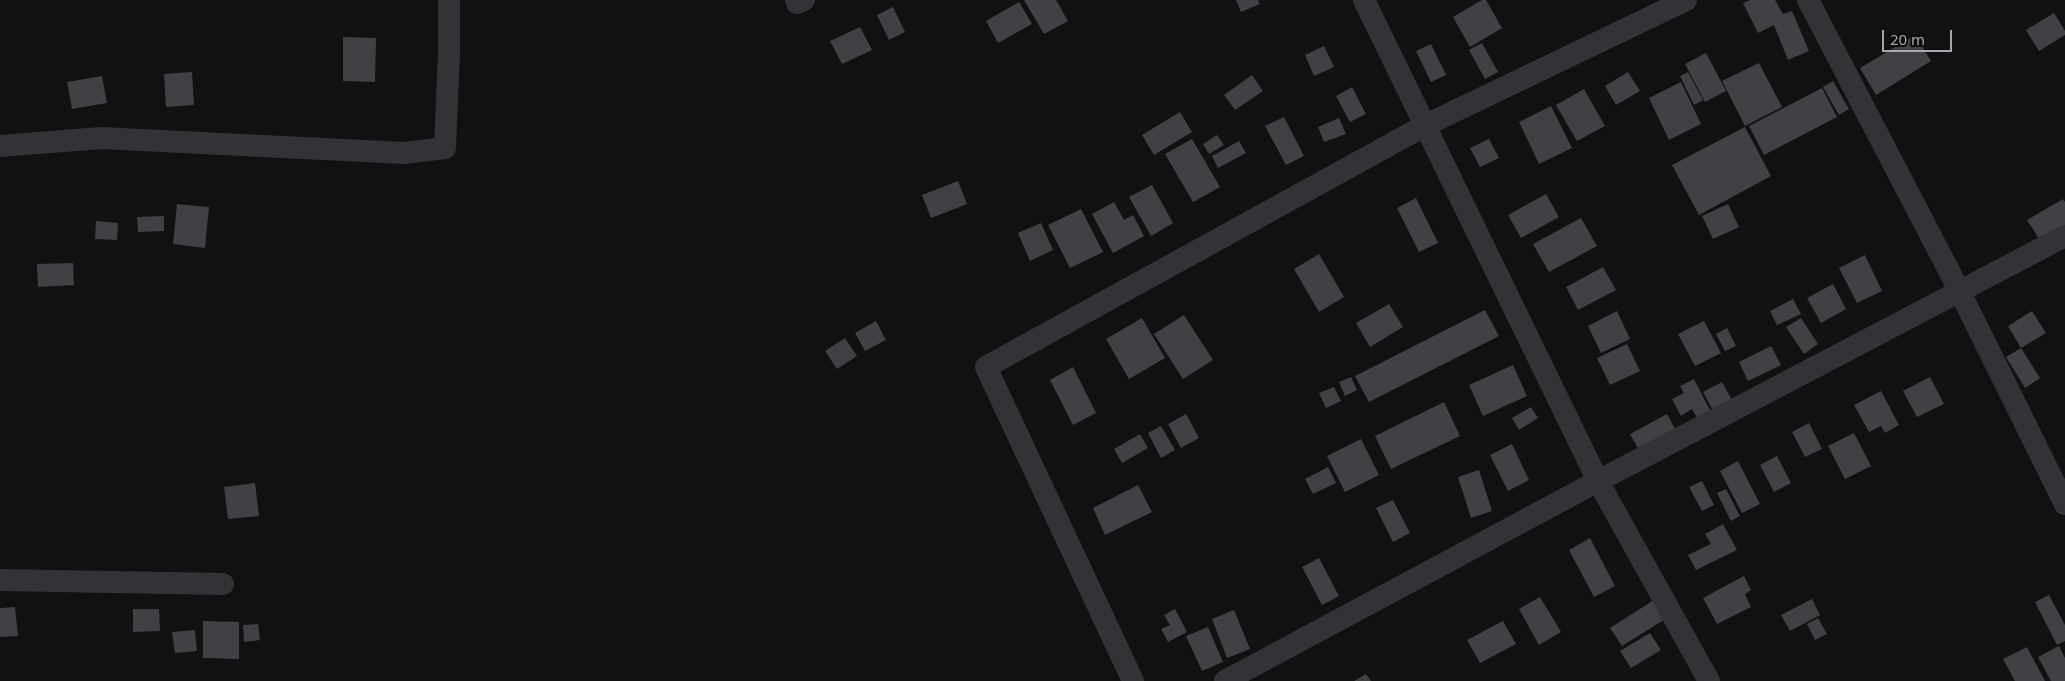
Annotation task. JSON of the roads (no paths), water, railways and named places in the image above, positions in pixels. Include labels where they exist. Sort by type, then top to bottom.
[{"type":"street","points":[[0,146],[101,138],[404,153],[445,148],[449,54],[448,0]]},
{"type":"street","points":[[796,0],[797,3],[804,0]]},
{"type":"street","points":[[1364,0],[1598,481],[1709,681]]},
{"type":"street","points":[[1133,681],[986,367],[1424,126],[1686,0]]},
{"type":"street","points":[[1808,0],[1959,290],[2065,504]]},
{"type":"street","points":[[1225,681],[1598,481],[2065,236]]},
{"type":"street","points":[[0,580],[223,584]]}]
